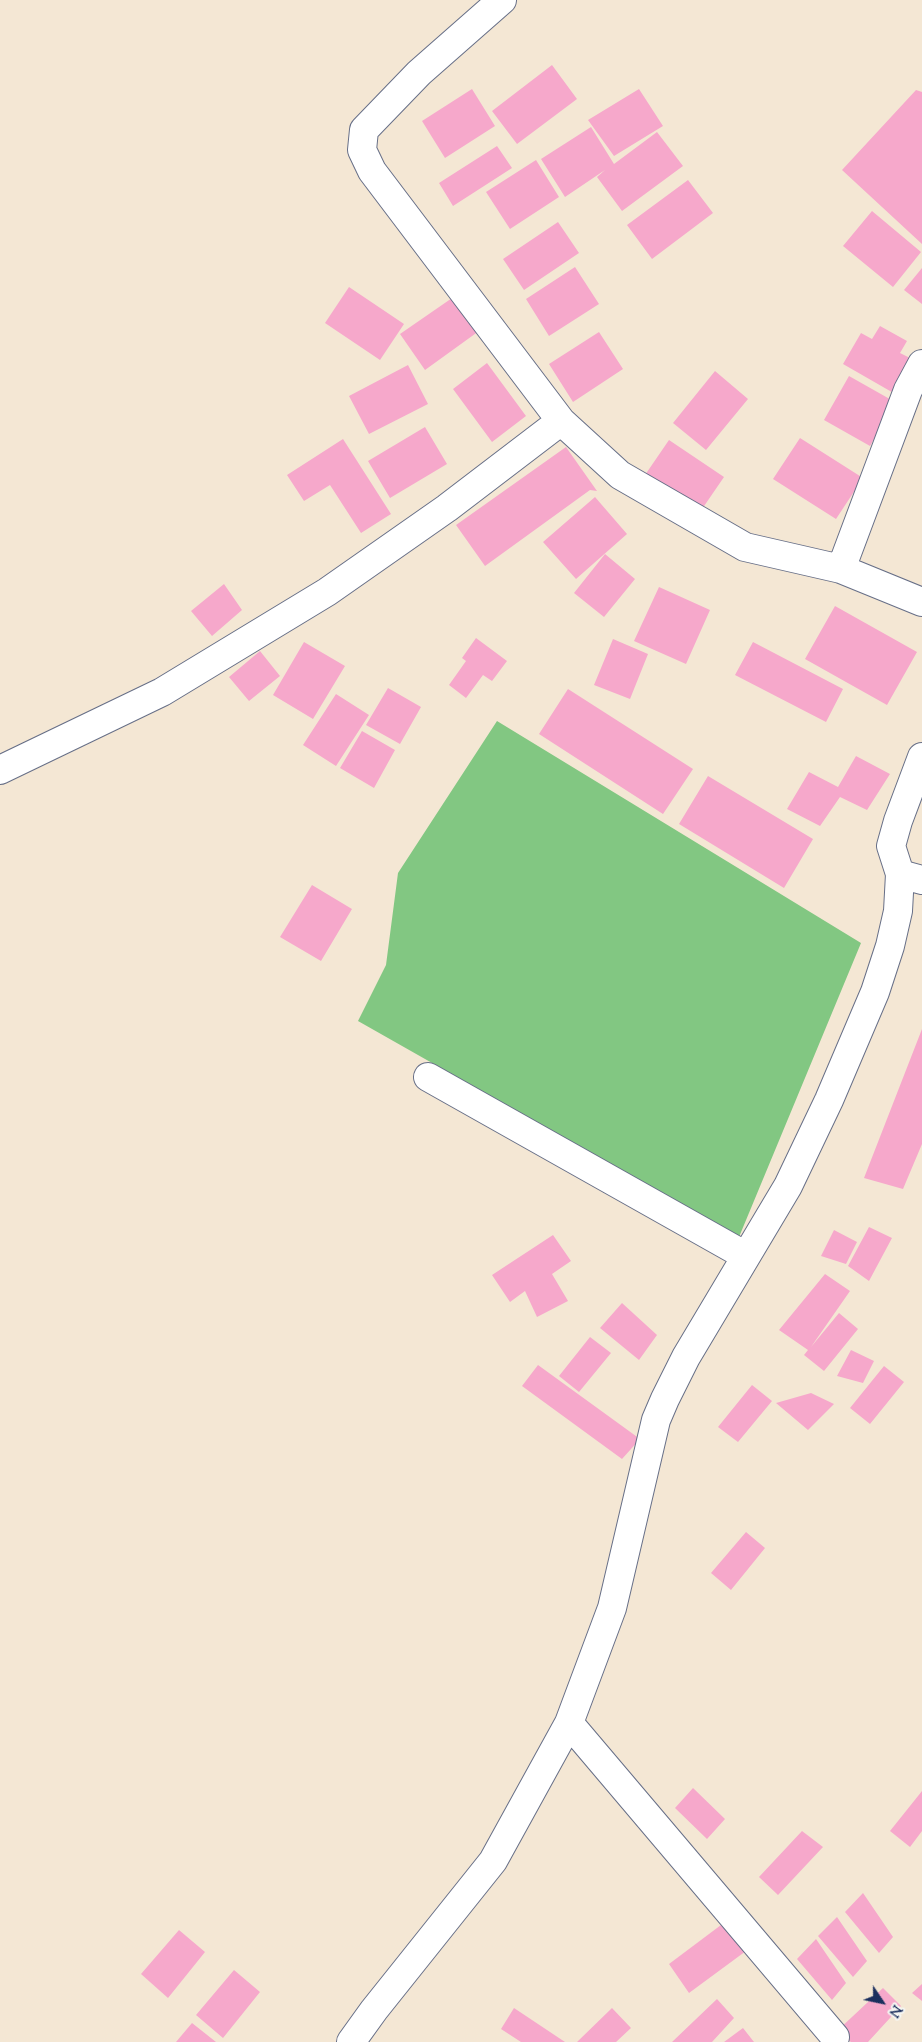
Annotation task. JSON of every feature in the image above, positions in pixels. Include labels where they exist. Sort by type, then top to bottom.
[{"type":"street","points":[[502,0],[419,73],[364,130],[362,150],[372,170],[561,421],[620,475],[745,548],[841,569],[922,602]]},
{"type":"street","points":[[841,569],[908,390],[922,364]]},
{"type":"street","points":[[0,770],[162,692],[327,592],[446,508],[561,421]]},
{"type":"street","points":[[351,2042],[374,2010],[493,1862],[569,1723],[612,1608],[656,1420],[674,1378],[788,1186],[810,1141],[875,992],[890,946],[898,911],[911,877],[891,846],[898,821],[922,757]]},
{"type":"street","points":[[428,1077],[746,1256]]},
{"type":"street","points":[[569,1723],[835,2037]]},
{"type":"green space","points":[[497,721],[861,943],[739,1237],[358,1021],[386,965],[398,873]]},
{"type":"building","points":[[552,65],[577,99],[517,144],[492,111]]},
{"type":"building","points":[[472,89],[495,126],[445,158],[422,121]]},
{"type":"building","points":[[639,89],[663,126],[614,156],[588,120]]},
{"type":"building","points":[[916,90],[922,92],[922,244],[842,170]]},
{"type":"building","points":[[591,127],[614,164],[657,132],[683,166],[622,211],[597,177],[605,170],[565,197],[541,159]]},
{"type":"building","points":[[497,146],[512,168],[453,206],[439,183]]},
{"type":"building","points":[[536,160],[559,197],[510,229],[486,192]]},
{"type":"building","points":[[688,180],[713,213],[652,259],[627,225]]},
{"type":"building","points":[[872,211],[921,252],[893,287],[843,246]]},
{"type":"building","points":[[558,222],[579,253],[524,290],[503,259]]},
{"type":"building","points":[[575,267],[599,304],[549,336],[526,299]]},
{"type":"building","points":[[922,268],[922,304],[904,290]]},
{"type":"building","points":[[349,287],[404,324],[380,360],[325,323]]},
{"type":"building","points":[[455,296],[479,331],[425,370],[400,334]]},
{"type":"building","points":[[880,326],[907,341],[900,353],[916,361],[897,395],[843,364],[861,333],[872,339]]},
{"type":"building","points":[[599,332],[623,369],[573,402],[549,364]]},
{"type":"building","points":[[487,363],[526,416],[492,442],[453,389]]},
{"type":"building","points":[[408,365],[428,404],[369,434],[349,396]]},
{"type":"building","points":[[715,371],[748,399],[706,450],[673,423]]},
{"type":"building","points":[[849,376],[895,402],[870,446],[824,420]]},
{"type":"building","points":[[425,427],[447,464],[390,498],[368,461]]},
{"type":"building","points":[[800,438],[863,478],[836,519],[773,479]]},
{"type":"building","points":[[343,439],[391,514],[361,533],[330,485],[304,501],[287,475]]},
{"type":"building","points":[[669,440],[724,477],[700,512],[645,475]]},
{"type":"building","points":[[566,447],[597,491],[590,490],[485,566],[456,525]]},
{"type":"building","points":[[595,497],[627,534],[576,579],[543,542]]},
{"type":"building","points":[[605,554],[635,579],[604,617],[574,593]]},
{"type":"building","points":[[224,584],[242,610],[212,636],[191,611]]},
{"type":"building","points":[[659,587],[710,610],[686,664],[634,641]]},
{"type":"building","points":[[835,606],[917,652],[887,705],[805,659]]},
{"type":"building","points":[[476,638],[507,661],[492,681],[483,675],[466,698],[449,685],[466,661],[462,658]]},
{"type":"building","points":[[613,639],[648,654],[630,699],[594,685]]},
{"type":"building","points":[[304,642],[345,666],[313,719],[273,695]]},
{"type":"building","points":[[753,642],[843,689],[826,722],[735,675]]},
{"type":"building","points":[[260,651],[280,676],[249,701],[229,677]]},
{"type":"building","points":[[388,688],[421,707],[400,744],[366,725]]},
{"type":"building","points":[[568,689],[693,769],[663,814],[539,734]]},
{"type":"building","points":[[336,694],[369,715],[336,766],[303,745]]},
{"type":"building","points":[[362,731],[395,750],[374,788],[340,768]]},
{"type":"building","points":[[856,756],[890,774],[867,810],[840,797],[820,826],[787,809],[809,772],[838,787]]},
{"type":"building","points":[[708,776],[813,839],[784,888],[679,824]]},
{"type":"building","points":[[312,885],[352,909],[321,961],[280,937]]},
{"type":"building","points":[[922,1029],[922,1144],[903,1189],[864,1178]]},
{"type":"building","points":[[869,1227],[892,1238],[869,1281],[848,1266]]},
{"type":"building","points":[[834,1230],[857,1242],[846,1264],[821,1256]]},
{"type":"building","points":[[553,1235],[571,1261],[552,1274],[568,1301],[537,1317],[525,1291],[510,1302],[492,1275]]},
{"type":"building","points":[[825,1274],[850,1291],[811,1347],[839,1313],[858,1329],[824,1371],[804,1355],[808,1350],[779,1330]]},
{"type":"building","points":[[622,1303],[657,1335],[639,1360],[600,1328]]},
{"type":"building","points":[[590,1337],[611,1353],[579,1392],[559,1376]]},
{"type":"building","points":[[851,1350],[874,1361],[863,1383],[837,1376]]},
{"type":"building","points":[[538,1365],[640,1439],[622,1459],[522,1386]]},
{"type":"building","points":[[884,1366],[904,1382],[870,1424],[850,1408]]},
{"type":"building","points":[[752,1385],[772,1401],[738,1442],[718,1427]]},
{"type":"building","points":[[811,1393],[834,1404],[808,1430],[776,1403]]},
{"type":"building","points":[[746,1532],[765,1548],[731,1590],[711,1573]]},
{"type":"building","points":[[693,1788],[725,1819],[707,1839],[675,1808]]},
{"type":"building","points":[[922,1791],[922,1831],[910,1847],[890,1831]]},
{"type":"building","points":[[802,1831],[823,1847],[778,1895],[759,1877]]},
{"type":"building","points":[[863,1893],[893,1937],[879,1953],[845,1912]]},
{"type":"building","points":[[837,1917],[867,1961],[853,1977],[818,1936]]},
{"type":"building","points":[[725,1922],[746,1951],[689,1993],[669,1964]]},
{"type":"building","points":[[179,1930],[205,1952],[168,1998],[141,1974]]},
{"type":"building","points":[[816,1939],[846,1983],[832,2000],[797,1959]]},
{"type":"building","points":[[234,1970],[260,1992],[223,2038],[196,2015]]},
{"type":"building","points":[[922,1984],[922,2001],[912,1993]]},
{"type":"building","points":[[883,1988],[901,2006],[868,2042],[851,2042],[837,2031]]},
{"type":"building","points":[[717,1999],[734,2018],[712,2042],[672,2042]]},
{"type":"building","points":[[514,2008],[565,2042],[521,2042],[501,2029]]},
{"type":"building","points":[[612,2008],[631,2028],[616,2042],[577,2042]]},
{"type":"building","points":[[192,2023],[216,2042],[176,2042]]},
{"type":"building","points":[[743,2028],[754,2042],[724,2042]]}]
